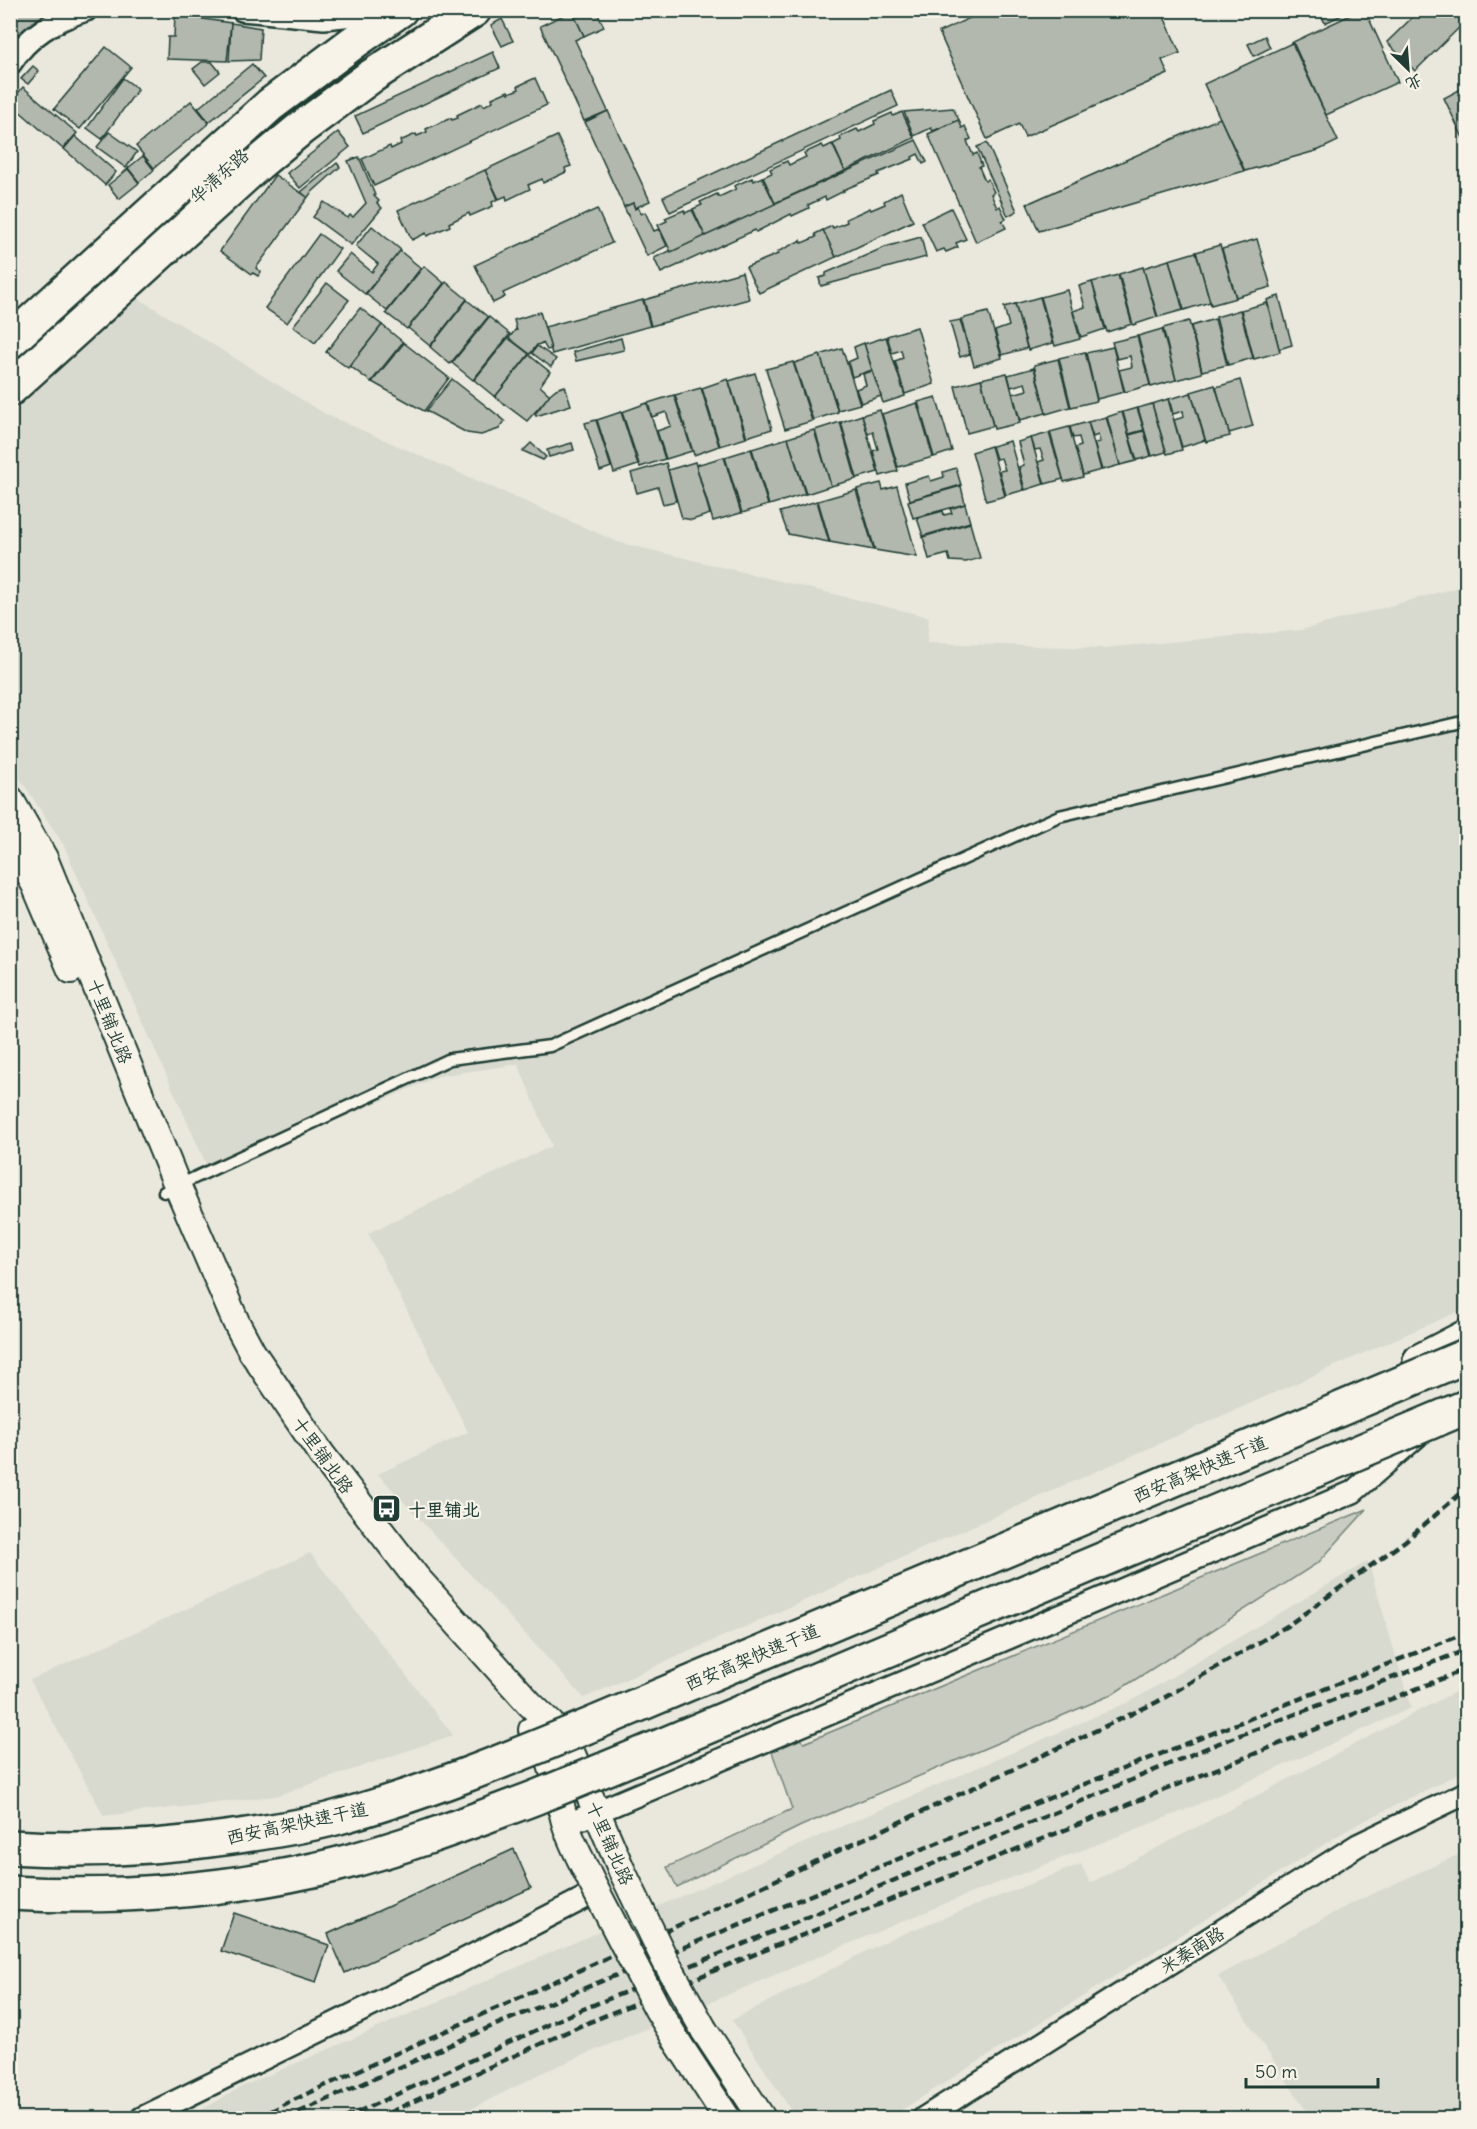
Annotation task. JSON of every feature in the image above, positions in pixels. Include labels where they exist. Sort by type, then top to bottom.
[{"type":"main road","name":"华清东路","points":[[10,366],[264,135],[378,51],[447,10]]},
{"type":"main road","points":[[10,389],[259,163],[300,129],[370,77],[474,10]]},
{"type":"main road","points":[[10,317],[249,101],[324,45],[384,12]]},
{"type":"main road","name":"华清东路","points":[[10,341],[270,105],[354,42],[384,12]]},
{"type":"main road","points":[[1270,1439],[1467,1337]]},
{"type":"main road","name":"西安高架快速干道","points":[[10,1847],[98,1850],[195,1843],[297,1827],[423,1791],[589,1725],[1467,1356]]},
{"type":"main road","points":[[10,1893],[135,1894],[231,1885],[337,1864],[422,1839],[582,1779],[1467,1407]]},
{"type":"street","points":[[10,64],[17,53],[43,29],[86,10]]},
{"type":"street","points":[[242,10],[324,18],[384,12]]},
{"type":"street","name":"十里铺北路","points":[[10,799],[44,858],[56,885],[229,1342],[257,1392],[317,1477],[371,1547],[477,1671],[534,1732],[547,1752],[554,1771],[566,1825],[594,1887],[658,2010],[727,2118]]},
{"type":"street","name":"十里铺北路","points":[[10,837],[35,885],[170,1189],[236,1322],[272,1383],[322,1455],[416,1577],[530,1704],[551,1724],[568,1746],[622,1871],[666,1962],[704,2030],[762,2118]]},
{"type":"street","points":[[566,1825],[1353,1492],[1467,1392]]},
{"type":"street","name":"米秦南路","points":[[924,2118],[1358,1845],[1467,1793]]},
{"type":"street","points":[[142,2118],[441,1971],[594,1887]]},
{"type":"lane","points":[[170,1189],[450,1059],[550,1046],[1059,816],[1467,721]]},
{"type":"shaded area","points":[[133,295],[325,414],[618,542],[929,617],[927,643],[1103,648],[1301,630],[1466,585],[1466,1308],[584,1698],[378,1474],[468,1432],[368,1233],[552,1146],[518,1064],[439,1076],[211,1175],[63,844],[11,765],[11,408]]},
{"type":"shaded area","points":[[1367,1509],[1319,1562],[1111,1695],[801,1826],[677,1887],[667,1867],[792,1809],[771,1749],[799,1736],[804,1743]]},
{"type":"shaded area","points":[[310,1553],[453,1735],[276,1796],[104,1816],[30,1680]]},
{"type":"shaded area","points":[[1368,1561],[1411,1708],[1183,1811],[949,1902],[546,2071],[454,2118],[188,2118],[241,2087],[1131,1701]]},
{"type":"shaded area","points":[[1466,1686],[1466,1770],[1352,1827],[889,2118],[796,2118],[732,2020],[892,1938],[1081,1864],[1090,1883]]},
{"type":"shaded area","points":[[1466,1851],[1466,2118],[1311,2118],[1218,1976],[1348,1905]]},
{"type":"building","points":[[10,10],[38,10],[43,16],[21,36],[10,29]]},
{"type":"building","points":[[596,10],[604,27],[584,36],[572,11]]},
{"type":"building","points":[[987,10],[1161,10],[1180,53],[1162,60],[1168,74],[1025,137],[1019,124],[987,139],[939,32]]},
{"type":"building","points":[[1340,10],[1342,15],[1325,23],[1319,11]]},
{"type":"building","points":[[1365,10],[1398,82],[1326,115],[1293,42]]},
{"type":"building","points":[[1420,10],[1466,10],[1466,21],[1415,71],[1387,42]]},
{"type":"building","points":[[572,11],[584,36],[575,40],[608,111],[584,121],[540,26]]},
{"type":"building","points":[[175,15],[231,23],[227,61],[167,59],[168,37],[174,37]]},
{"type":"building","points":[[502,19],[513,41],[502,46],[491,25]]},
{"type":"building","points":[[231,23],[261,28],[259,60],[229,61]]},
{"type":"building","points":[[1265,36],[1270,48],[1254,56],[1248,44]]},
{"type":"building","points":[[1292,43],[1338,141],[1319,150],[1245,171],[1204,84]]},
{"type":"building","points":[[106,47],[131,67],[80,129],[54,109]]},
{"type":"building","points":[[493,52],[500,68],[363,133],[355,116]]},
{"type":"building","points":[[202,62],[212,62],[220,72],[205,84],[193,69]]},
{"type":"building","points":[[252,64],[264,78],[209,122],[198,108]]},
{"type":"building","points":[[33,66],[39,71],[28,84],[21,79]]},
{"type":"building","points":[[123,78],[138,89],[102,139],[87,128]]},
{"type":"building","points":[[535,78],[547,105],[374,186],[362,159],[390,146],[391,149],[401,144],[400,141],[427,132],[426,129],[451,118],[452,120],[458,118],[457,115],[482,103],[484,106],[493,101],[492,98],[519,89],[518,86]]},
{"type":"building","points":[[1466,83],[1466,139],[1464,140],[1444,98],[1465,87]]},
{"type":"building","points":[[23,87],[77,133],[63,149],[10,103]]},
{"type":"building","points":[[891,90],[898,106],[670,212],[663,197]]},
{"type":"building","points":[[191,101],[209,123],[154,168],[136,146]]},
{"type":"building","points":[[953,108],[959,120],[933,131],[931,128],[914,136],[904,112]]},
{"type":"building","points":[[608,111],[650,201],[635,208],[633,203],[624,207],[585,122]]},
{"type":"building","points":[[902,112],[914,138],[845,171],[833,144],[841,140],[840,137],[857,129],[859,132],[875,124],[874,121],[892,113],[893,116]]},
{"type":"building","points":[[1220,118],[1244,171],[1039,231],[1027,204]]},
{"type":"building","points":[[959,120],[962,128],[965,126],[971,139],[967,141],[973,155],[977,153],[982,166],[979,167],[985,181],[988,179],[994,192],[991,194],[997,208],[1000,206],[1006,219],[1002,221],[1006,228],[976,242],[928,134]]},
{"type":"building","points":[[109,132],[137,152],[126,168],[97,147]]},
{"type":"building","points":[[338,132],[350,147],[300,188],[287,173]]},
{"type":"building","points":[[75,136],[116,172],[105,185],[64,149]]},
{"type":"building","points":[[557,136],[571,166],[565,168],[566,172],[543,183],[542,179],[528,185],[530,189],[507,200],[506,196],[499,199],[485,170]]},
{"type":"building","points":[[916,140],[927,162],[923,164],[918,154],[912,157],[913,159],[878,173],[879,175],[826,200],[825,197],[808,205],[809,208],[792,216],[791,214],[756,232],[755,230],[661,273],[654,258]]},
{"type":"building","points":[[987,143],[1017,211],[1008,216],[977,147]]},
{"type":"building","points":[[832,144],[845,171],[775,203],[763,177],[772,173],[770,169],[787,161],[789,165],[806,157],[804,153],[822,145],[824,148]]},
{"type":"building","points":[[143,156],[154,170],[139,182],[128,168]]},
{"type":"building","points":[[359,157],[374,196],[379,201],[377,203],[382,208],[351,245],[313,217],[324,202],[348,218],[350,215],[353,217],[366,203],[348,161]]},
{"type":"building","points":[[337,163],[340,167],[311,193],[256,268],[261,272],[258,276],[220,251],[275,175],[307,197],[301,192]]},
{"type":"building","points":[[128,169],[139,183],[119,199],[108,185]]},
{"type":"building","points":[[485,170],[498,199],[492,202],[493,206],[470,216],[469,213],[449,223],[450,226],[412,240],[398,210]]},
{"type":"building","points":[[762,177],[775,204],[705,236],[693,209],[702,205],[700,202],[717,194],[719,197],[736,189],[734,186],[752,178],[754,181]]},
{"type":"building","points":[[901,192],[913,221],[836,257],[823,230],[847,222],[846,219],[870,208],[871,210],[885,204],[884,201]]},
{"type":"building","points":[[633,203],[635,209],[638,207],[641,214],[645,212],[654,231],[659,229],[667,246],[647,256],[624,207]]},
{"type":"building","points":[[951,208],[966,239],[956,243],[958,247],[946,252],[944,249],[936,252],[922,222]]},
{"type":"building","points":[[597,209],[612,243],[503,293],[505,297],[493,303],[475,265]]},
{"type":"building","points":[[684,210],[685,213],[692,210],[705,236],[671,252],[658,225],[667,221],[665,218]]},
{"type":"building","points":[[372,226],[401,250],[365,294],[336,271],[350,254],[372,272],[378,264],[356,246]]},
{"type":"building","points":[[823,230],[836,257],[759,293],[746,267],[778,254],[777,252],[801,240],[802,243],[816,237],[815,234]]},
{"type":"building","points":[[319,234],[340,249],[287,323],[265,308]]},
{"type":"building","points":[[921,237],[926,257],[821,286],[819,278],[826,276],[826,273],[885,247]]},
{"type":"building","points":[[1257,239],[1271,287],[1236,297],[1222,249]]},
{"type":"building","points":[[1220,245],[1236,298],[1211,305],[1196,252]]},
{"type":"building","points":[[400,251],[421,268],[387,311],[366,294]]},
{"type":"building","points":[[1196,252],[1210,302],[1184,310],[1169,260]]},
{"type":"building","points":[[1169,260],[1183,310],[1158,317],[1143,268]]},
{"type":"building","points":[[424,266],[444,283],[407,329],[386,313]]},
{"type":"building","points":[[1143,267],[1157,317],[1133,325],[1119,274]]},
{"type":"building","points":[[742,272],[749,299],[651,326],[644,300]]},
{"type":"building","points":[[1118,275],[1132,324],[1107,332],[1092,282]]},
{"type":"building","points":[[446,282],[467,299],[430,346],[408,328]]},
{"type":"building","points":[[1092,282],[1105,329],[1081,337],[1073,311],[1085,307],[1079,286]]},
{"type":"building","points":[[327,283],[349,300],[315,343],[293,326]]},
{"type":"building","points":[[1067,290],[1080,339],[1055,346],[1041,297]]},
{"type":"building","points":[[1279,296],[1292,345],[1279,349],[1267,300]]},
{"type":"building","points":[[1040,297],[1053,343],[1028,350],[1015,304]]},
{"type":"building","points":[[467,300],[488,317],[450,364],[430,347]]},
{"type":"building","points":[[643,300],[650,326],[552,354],[545,327]]},
{"type":"building","points":[[1267,303],[1280,352],[1254,359],[1241,310]]},
{"type":"building","points":[[1015,304],[1027,348],[1002,355],[995,331],[1009,326],[1004,307]]},
{"type":"building","points":[[360,308],[382,325],[348,368],[326,352]]},
{"type":"building","points":[[1240,310],[1253,358],[1228,365],[1216,317]]},
{"type":"building","points":[[540,312],[551,349],[547,350],[543,343],[537,345],[530,354],[509,338],[516,329],[517,331],[514,320]]},
{"type":"building","points":[[988,312],[1002,358],[974,366],[961,319]]},
{"type":"building","points":[[489,317],[510,334],[473,380],[452,363]]},
{"type":"building","points":[[1215,319],[1227,365],[1202,371],[1191,326]]},
{"type":"building","points":[[960,320],[970,354],[960,357],[950,322]]},
{"type":"building","points":[[1189,321],[1202,373],[1176,380],[1163,328]]},
{"type":"building","points":[[382,325],[403,342],[371,382],[350,366]]},
{"type":"building","points":[[917,327],[934,384],[905,394],[895,361],[903,358],[901,350],[892,353],[887,336]]},
{"type":"building","points":[[1162,329],[1176,380],[1151,387],[1138,336]]},
{"type":"building","points":[[1137,336],[1150,385],[1125,392],[1119,370],[1132,367],[1130,356],[1117,359],[1112,342]]},
{"type":"building","points":[[886,337],[905,396],[883,403],[864,344]]},
{"type":"building","points":[[508,338],[529,354],[495,397],[474,380]]},
{"type":"building","points":[[621,338],[624,350],[576,361],[573,352]]},
{"type":"building","points":[[404,343],[449,378],[424,411],[372,382]]},
{"type":"building","points":[[864,343],[872,370],[852,377],[848,362],[857,358],[854,347]]},
{"type":"building","points":[[537,346],[556,359],[551,367],[532,353]]},
{"type":"building","points":[[1113,347],[1124,392],[1097,399],[1086,353]]},
{"type":"building","points":[[842,348],[860,404],[838,410],[820,355]]},
{"type":"building","points":[[1085,352],[1097,401],[1071,407],[1059,358]]},
{"type":"building","points":[[529,355],[550,372],[540,386],[550,395],[527,421],[495,397]]},
{"type":"building","points":[[820,355],[838,412],[813,420],[794,363]]},
{"type":"building","points":[[1058,359],[1070,407],[1046,414],[1034,365]]},
{"type":"building","points":[[793,362],[812,421],[785,429],[766,369]]},
{"type":"building","points":[[1034,368],[1046,413],[1020,420],[1013,394],[1027,390],[1025,383],[1011,387],[1008,375]]},
{"type":"building","points":[[872,371],[881,396],[861,403],[856,389],[866,385],[863,374]]},
{"type":"building","points":[[755,373],[772,429],[747,437],[729,381]]},
{"type":"building","points":[[1007,373],[1020,423],[994,429],[981,379]]},
{"type":"building","points":[[452,379],[505,421],[499,429],[481,435],[467,433],[426,411]]},
{"type":"building","points":[[728,379],[746,438],[720,446],[702,388]]},
{"type":"building","points":[[981,379],[993,426],[967,433],[955,386]]},
{"type":"building","points":[[1240,380],[1253,426],[1229,433],[1216,387]]},
{"type":"building","points":[[1215,385],[1230,436],[1206,442],[1191,392]]},
{"type":"building","points":[[565,386],[571,405],[536,416],[535,414],[550,394]]},
{"type":"building","points":[[701,388],[719,446],[694,455],[675,395]]},
{"type":"building","points":[[1191,393],[1205,440],[1182,447],[1174,420],[1184,417],[1183,411],[1173,414],[1169,399]]},
{"type":"building","points":[[674,395],[692,451],[666,459],[657,431],[671,426],[666,412],[652,417],[648,403]]},
{"type":"building","points":[[936,397],[952,451],[934,457],[918,402]]},
{"type":"building","points":[[1168,399],[1182,450],[1167,454],[1152,404]]},
{"type":"building","points":[[647,403],[665,459],[640,467],[622,412]]},
{"type":"building","points":[[917,403],[933,457],[898,467],[882,414]]},
{"type":"building","points":[[1152,404],[1166,452],[1152,456],[1138,408]]},
{"type":"building","points":[[1137,408],[1144,430],[1129,434],[1123,412]]},
{"type":"building","points":[[880,410],[898,471],[880,476],[873,451],[878,449],[873,432],[868,434],[862,415]]},
{"type":"building","points":[[621,412],[638,465],[614,473],[597,420]]},
{"type":"building","points":[[1122,412],[1136,461],[1120,465],[1107,417]]},
{"type":"building","points":[[862,415],[878,472],[857,478],[841,422]]},
{"type":"building","points":[[1106,417],[1120,465],[1102,470],[1094,443],[1100,442],[1098,435],[1093,437],[1088,422]]},
{"type":"building","points":[[596,420],[611,467],[600,471],[585,423]]},
{"type":"building","points":[[840,422],[856,479],[831,486],[815,430]]},
{"type":"building","points":[[1088,422],[1101,470],[1083,475],[1075,448],[1081,446],[1079,437],[1073,438],[1070,427]]},
{"type":"building","points":[[1069,427],[1083,477],[1064,482],[1050,432]]},
{"type":"building","points":[[814,430],[831,486],[806,494],[788,438]]},
{"type":"building","points":[[1144,431],[1151,456],[1137,460],[1129,435]]},
{"type":"building","points":[[1049,433],[1063,479],[1045,484],[1038,462],[1044,460],[1040,449],[1035,450],[1031,438]]},
{"type":"building","points":[[788,438],[805,494],[769,505],[752,449]]},
{"type":"building","points":[[1031,438],[1044,484],[1025,490],[1019,467],[1024,465],[1018,442]]},
{"type":"building","points":[[1010,441],[1024,490],[1006,495],[999,471],[1005,470],[1001,458],[996,459],[992,446]]},
{"type":"building","points":[[531,443],[546,457],[543,460],[523,451]]},
{"type":"building","points":[[572,443],[574,450],[549,457],[547,450]]},
{"type":"building","points":[[991,446],[1005,496],[986,501],[972,452]]},
{"type":"building","points":[[751,449],[768,505],[742,513],[725,457]]},
{"type":"building","points":[[724,457],[741,513],[713,521],[696,465]]},
{"type":"building","points":[[695,462],[710,514],[692,520],[682,518],[668,470]]},
{"type":"building","points":[[666,463],[676,501],[663,504],[658,487],[637,493],[631,473]]},
{"type":"building","points":[[956,468],[961,485],[910,500],[905,483],[929,476],[931,481],[944,477],[943,472]]},
{"type":"building","points":[[881,483],[883,490],[897,486],[917,557],[875,550],[857,489]]},
{"type":"building","points":[[961,486],[965,504],[913,518],[908,501]]},
{"type":"building","points":[[856,490],[874,550],[830,542],[818,501]]},
{"type":"building","points":[[817,501],[829,542],[788,534],[780,512]]},
{"type":"building","points":[[965,504],[970,522],[923,536],[917,518],[943,511],[944,515],[952,513],[950,509]]},
{"type":"building","points":[[970,523],[980,558],[966,562],[950,561],[948,554],[929,559],[923,537]]},
{"type":"building","points":[[514,1849],[531,1888],[345,1973],[328,1934]]},
{"type":"building","points":[[234,1913],[329,1945],[316,1982],[221,1951]]},
{"type":"railway","points":[[258,2118],[701,1915],[1157,1702],[1287,1626],[1405,1541],[1466,1489]]},
{"type":"railway","points":[[286,2118],[488,2028],[971,1829],[1466,1633]]},
{"type":"railway","points":[[345,2118],[576,2012],[722,1953],[1219,1743],[1466,1650]]},
{"type":"railway","points":[[377,2118],[580,2026],[1466,1669]]},
{"type":"place","name":"十里铺北","points":[[387,1509]]}]
